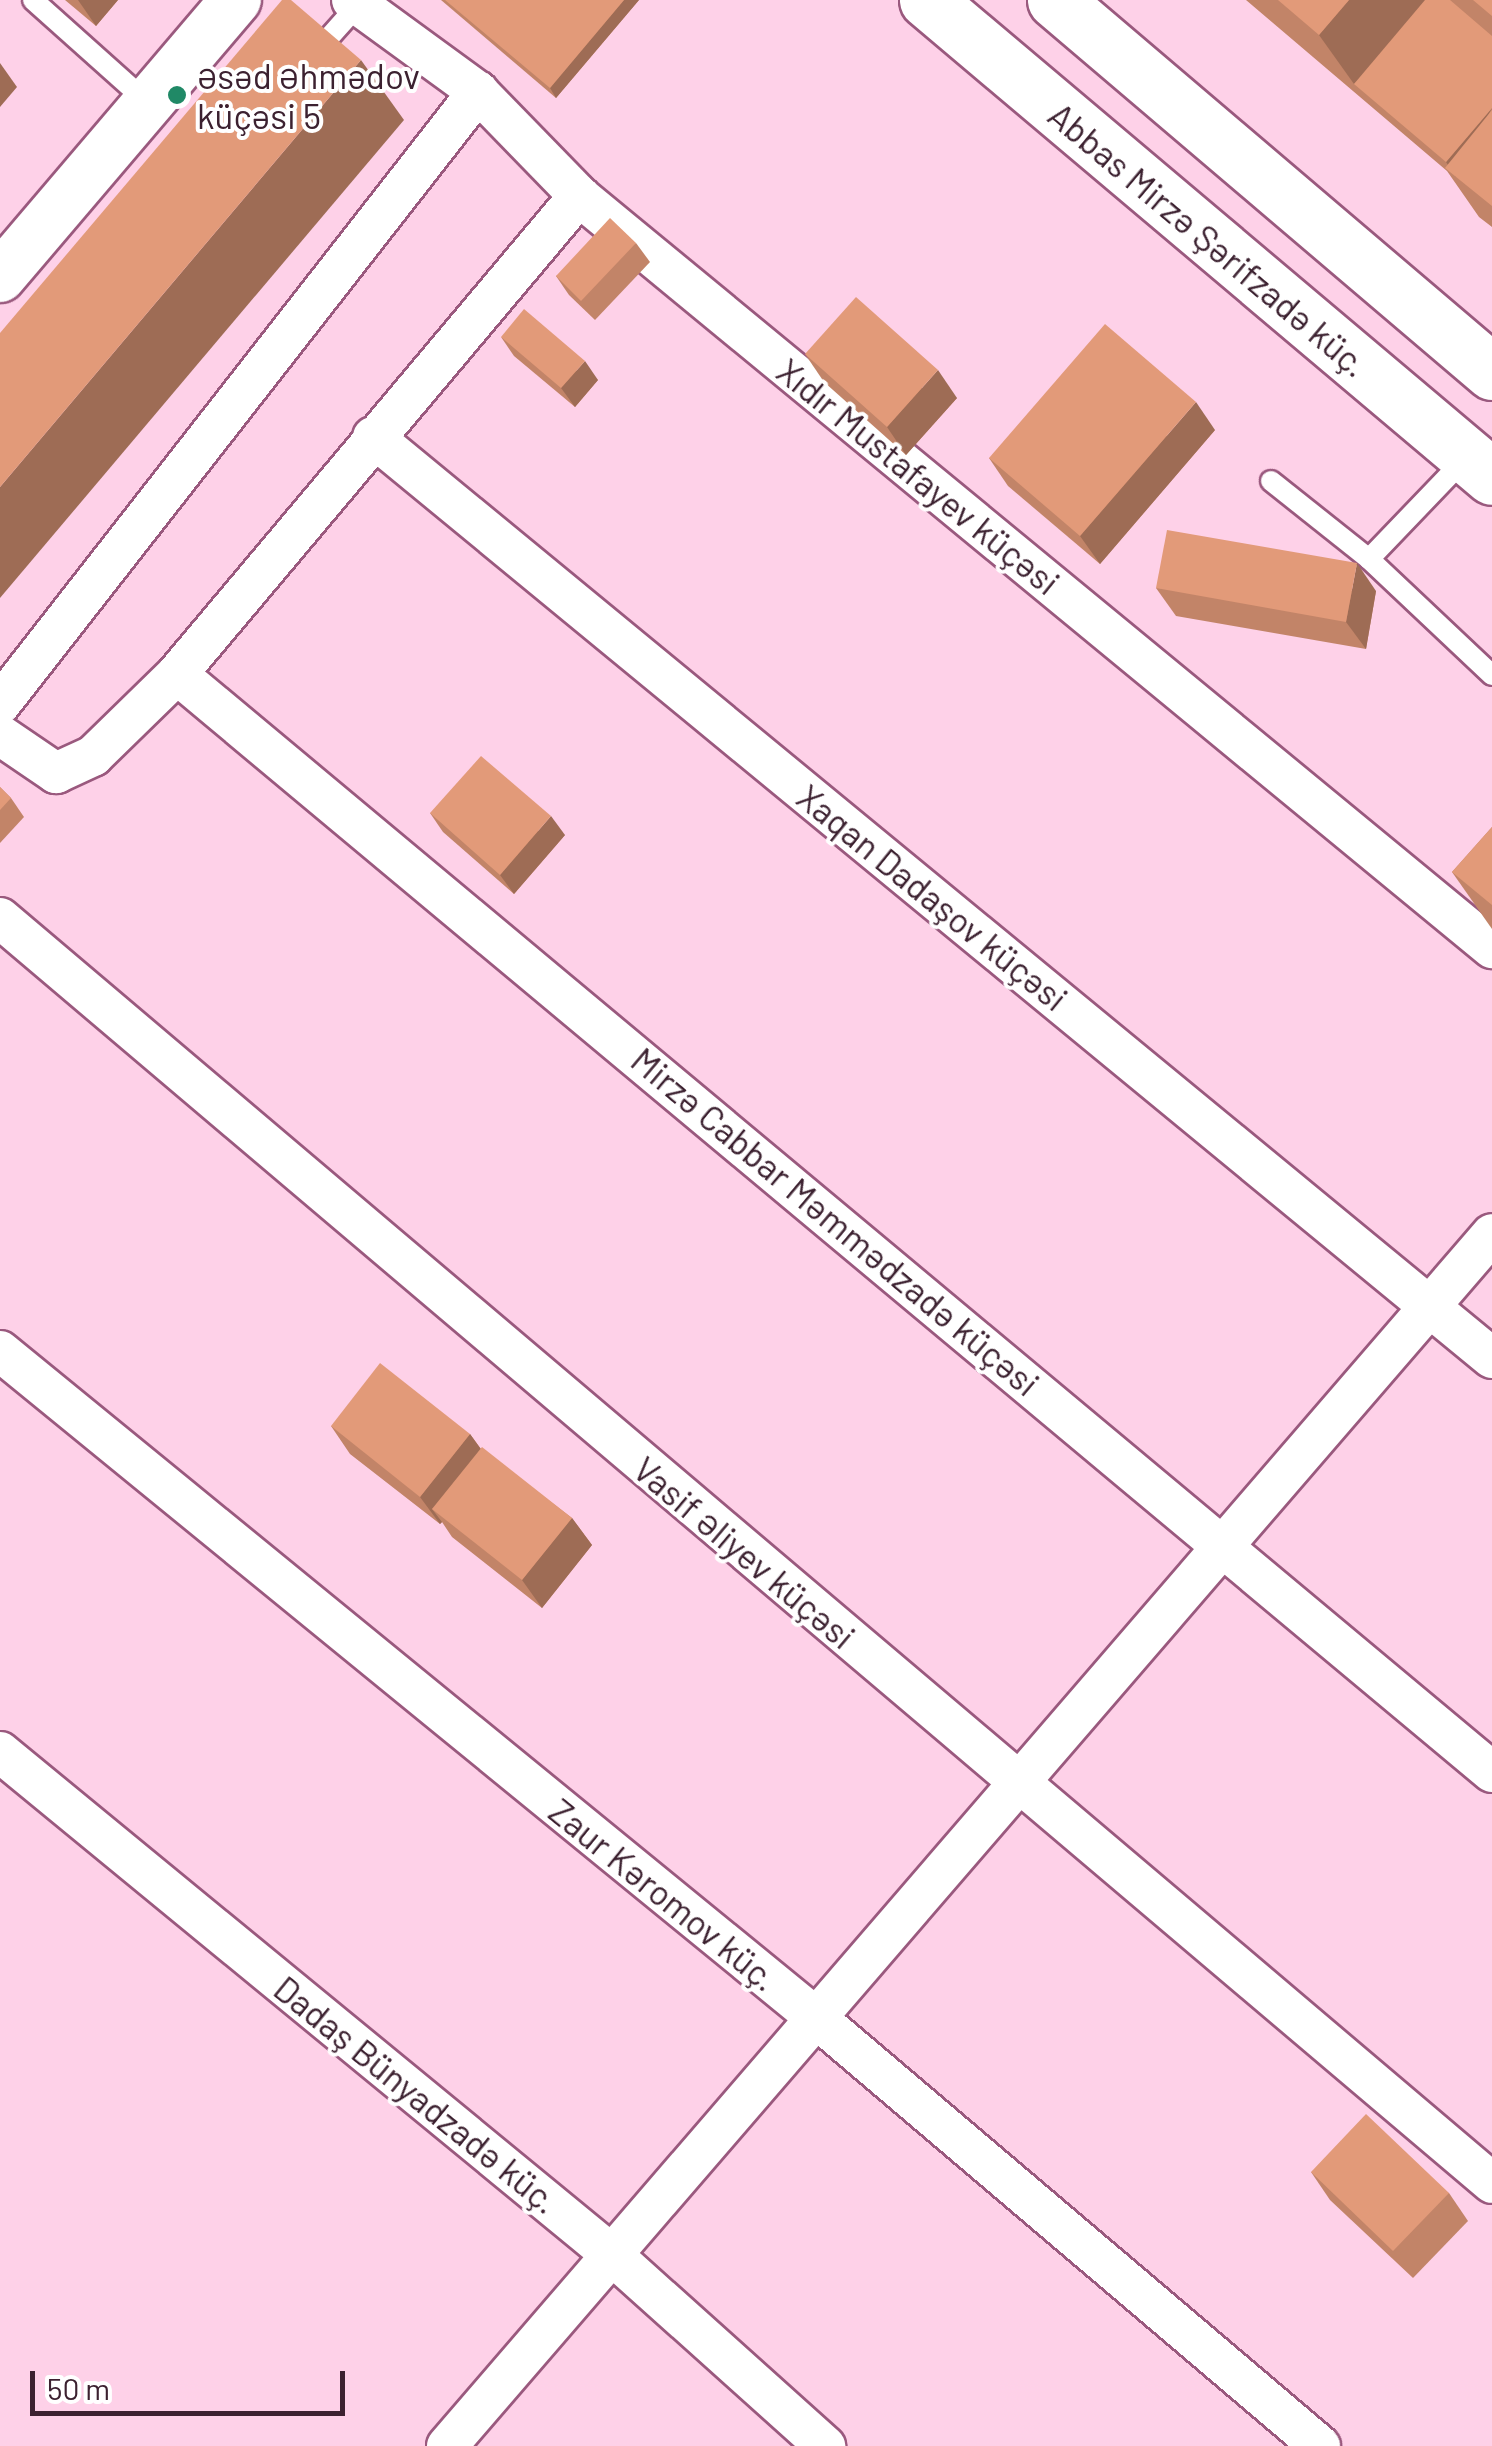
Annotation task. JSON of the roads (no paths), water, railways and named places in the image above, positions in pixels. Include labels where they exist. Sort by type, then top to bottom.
[{"type":"main road","name":"Abbas Mirzə Şərifzadə küç.","points":[[926,0],[1480,467]]},
{"type":"main road","points":[[1055,0],[1492,372]]},
{"type":"main road","points":[[1316,328],[1368,268]]},
{"type":"street","points":[[7,254],[149,104],[236,0]]},
{"type":"street","name":"Xıdır Mustafayev küçəsi","points":[[355,2],[478,92],[579,196],[1492,948]]},
{"type":"street","points":[[0,704],[478,92]]},
{"type":"street","points":[[0,735],[56,773],[94,756],[177,674],[579,196]]},
{"type":"street","name":"Xaqan Dadaşov küçəsi","points":[[373,437],[1492,1358]]},
{"type":"street","name":"Mirzə Cabbar Məmmədzadə küçəsi","points":[[177,674],[1227,1546],[1492,1772]]},
{"type":"street","name":"Vasif Əliyev küçəsi","points":[[0,918],[1492,2183]]},
{"type":"street","points":[[447,2446],[1015,1781],[1227,1546],[1428,1303],[1492,1234]]},
{"type":"street","name":"Zaur Kəromov küç.","points":[[0,1351],[814,2016],[1320,2446]]},
{"type":"street","name":"Dadaş Bünyadzadə küç.","points":[[0,1752],[611,2254],[825,2446]]},
{"type":"lane","points":[[33,0],[149,104]]},
{"type":"lane","points":[[307,63],[355,2]]},
{"type":"lane","points":[[1369,559],[1480,467]]},
{"type":"lane","points":[[1271,481],[1369,559],[1492,675]]},
{"type":"place","name":"Əsəd Əhmədov küçəsi 5","points":[[177,95]]}]
